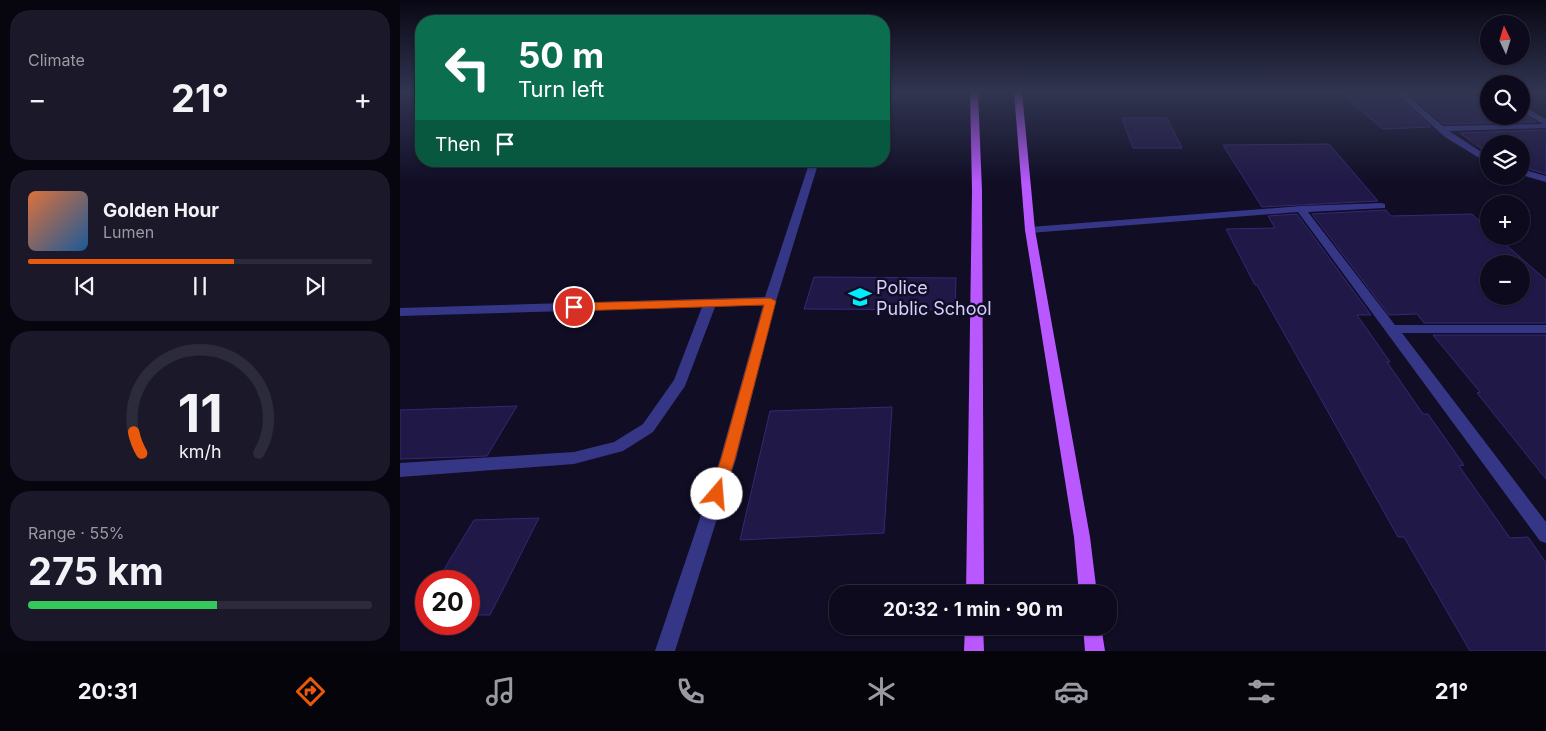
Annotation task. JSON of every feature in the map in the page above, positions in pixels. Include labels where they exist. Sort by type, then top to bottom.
[{"type":"main road","points":[[975,122],[977,191],[975,585]]},
{"type":"main road","points":[[1021,122],[1030,230],[1082,537],[1087,585]]},
{"type":"main road","points":[[974,635],[974,651]]},
{"type":"main road","points":[[1093,635],[1095,651]]},
{"type":"street","points":[[1434,122],[1480,155]]},
{"type":"street","points":[[1442,129],[1546,126]]},
{"type":"street","points":[[665,651],[728,459],[770,301],[813,167]]},
{"type":"street","points":[[1530,174],[1546,178]]},
{"type":"street","points":[[1030,230],[1301,209],[1381,206]]},
{"type":"street","points":[[1301,209],[1546,535]]},
{"type":"street","points":[[400,312],[770,301]]},
{"type":"street","points":[[400,470],[574,458],[618,447],[648,428],[680,382],[710,303]]},
{"type":"street","points":[[1391,329],[1546,329]]},
{"type":"building","points":[[1124,122],[1169,122],[1182,148],[1133,148]]},
{"type":"building","points":[[1375,122],[1426,122],[1431,127],[1383,129]]},
{"type":"building","points":[[1442,122],[1480,122],[1444,124]]},
{"type":"building","points":[[1546,130],[1546,174],[1530,169],[1530,135],[1480,135],[1480,148],[1460,133]]},
{"type":"building","points":[[1329,144],[1378,201],[1262,207],[1223,145]]},
{"type":"building","points":[[1386,210],[1391,216],[1472,214],[1480,222],[1480,245],[1506,245],[1518,255],[1480,255],[1480,305],[1530,305],[1530,266],[1546,280],[1546,323],[1424,323],[1417,314],[1389,315],[1312,214]]},
{"type":"building","points":[[1297,214],[1371,315],[1357,315],[1423,414],[1428,414],[1464,465],[1459,466],[1510,538],[1528,537],[1546,563],[1546,651],[1470,651],[1404,537],[1398,537],[1257,285],[1255,285],[1226,229],[1275,228],[1268,216]]},
{"type":"building","points":[[814,277],[956,278],[955,310],[804,309]]},
{"type":"building","points":[[1433,335],[1546,335],[1546,479],[1477,393],[1480,392]]},
{"type":"building","points":[[517,406],[487,456],[400,459],[400,410]]},
{"type":"building","points":[[892,407],[884,533],[740,540],[770,411]]},
{"type":"building","points":[[539,518],[490,615],[480,615],[480,570],[444,570],[474,520]]},
{"type":"place","name":"Police Public School","points":[[860,297]]},
{"type":"route","points":[[574,307],[770,301],[717,494]]}]
